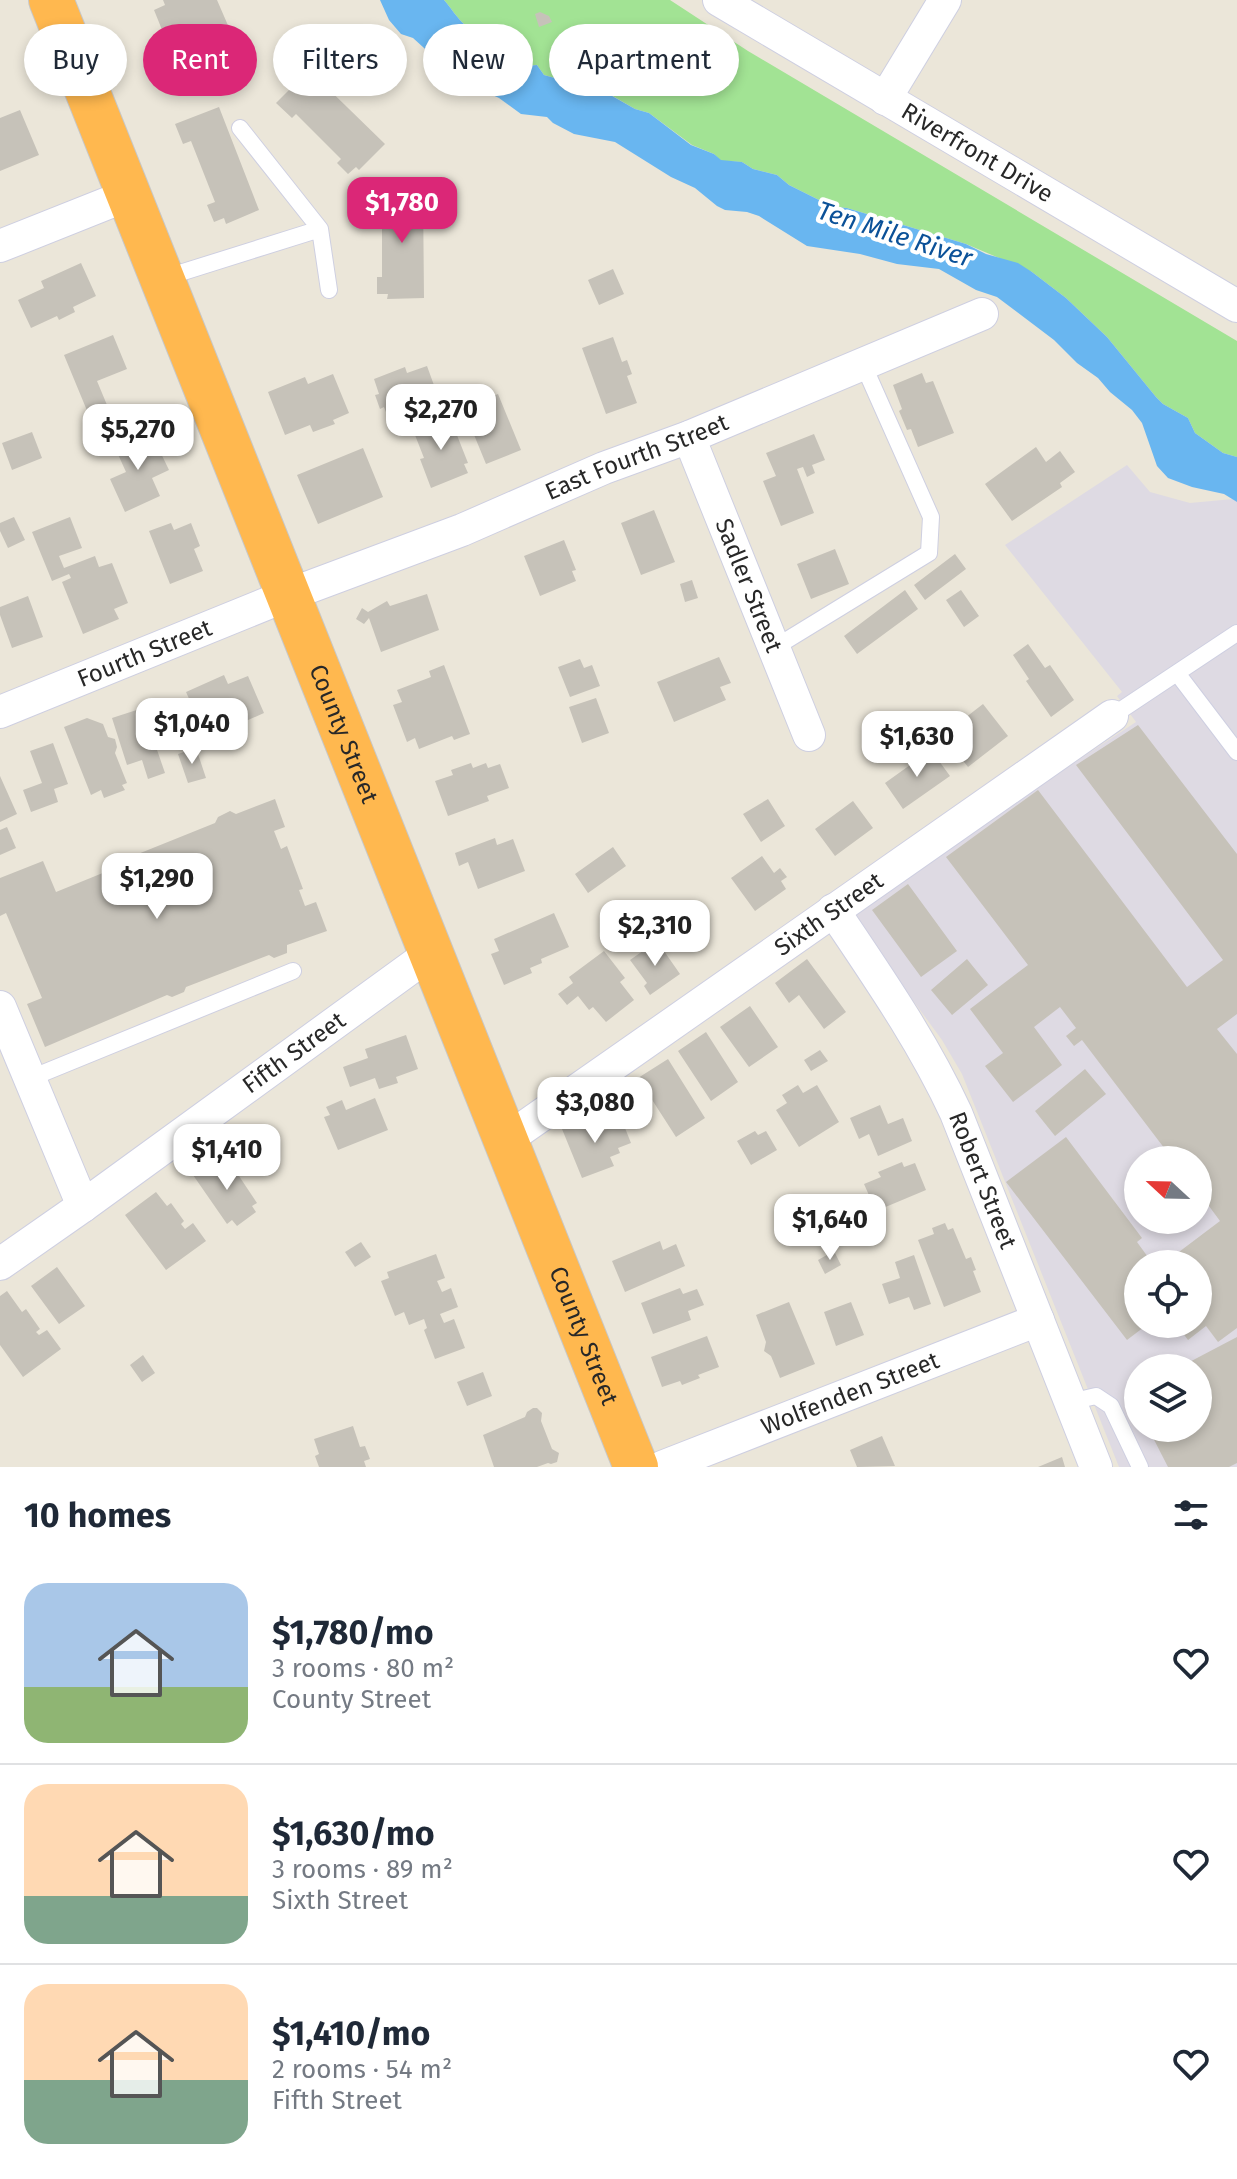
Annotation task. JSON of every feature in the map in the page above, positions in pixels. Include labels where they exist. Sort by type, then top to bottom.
[{"type":"highway","name":"County Street","points":[[51,0],[636,1467]]},
{"type":"street","name":"Riverfront Drive","points":[[719,0],[1237,306]]},
{"type":"street","points":[[885,99],[945,0]]},
{"type":"street","points":[[0,246],[128,195]]},
{"type":"street","name":"East Fourth Street","points":[[288,595],[462,530],[604,468],[689,437],[982,314]]},
{"type":"street","name":"Sadler Street","points":[[689,437],[809,735]]},
{"type":"street","name":"Fourth Street","points":[[0,712],[288,595]]},
{"type":"street","name":"Sixth Street","points":[[506,1140],[1112,716]]},
{"type":"street","name":"Robert Street","points":[[833,910],[934,1066],[956,1113],[1096,1467]]},
{"type":"street","name":"Fifth Street","points":[[0,1264],[431,953]]},
{"type":"street","points":[[0,1007],[83,1206]]},
{"type":"street","name":"Wolfenden Street","points":[[662,1467],[1038,1320]]},
{"type":"lane","points":[[240,128],[320,229],[329,290]]},
{"type":"lane","points":[[162,279],[320,229]]},
{"type":"lane","points":[[774,648],[929,553],[931,517],[863,364]]},
{"type":"lane","points":[[1112,716],[1237,633]]},
{"type":"lane","points":[[1177,673],[1237,752]]},
{"type":"lane","points":[[31,1078],[293,971]]},
{"type":"lane","points":[[1070,1402],[1096,1396],[1111,1406],[1140,1467]]},
{"type":"shaded area","points":[[1127,465],[1150,492],[1190,503],[1233,499],[1237,502],[1237,1467],[1119,1467],[962,1074],[942,1040],[854,920],[857,909],[867,900],[1136,722],[1117,696],[1122,692],[1005,545]]},
{"type":"green space","points":[[444,0],[670,0],[707,24],[549,24],[549,76],[533,65],[533,24],[464,24]]},
{"type":"green space","points":[[739,45],[1237,341],[1237,457],[1223,453],[1195,433],[1188,418],[1156,397],[1107,337],[1066,298],[1032,272],[966,244],[836,207],[789,185],[777,175],[753,169],[742,162],[721,161],[714,154],[692,145],[649,113],[613,96],[739,96]]},
{"type":"water","points":[[380,0],[444,0],[464,24],[423,24],[423,47],[407,36],[407,24],[392,24]]},
{"type":"water","name":"Ten Mile River","points":[[533,65],[537,65],[544,75],[549,76],[549,96],[612,96],[649,113],[691,145],[721,160],[742,162],[753,169],[777,175],[789,185],[836,207],[966,244],[986,254],[1018,263],[1066,298],[1107,337],[1163,404],[1188,418],[1195,433],[1223,453],[1237,457],[1237,502],[1224,494],[1168,478],[1157,466],[1142,423],[1132,410],[1054,340],[997,297],[976,290],[939,269],[807,246],[759,216],[717,206],[695,188],[671,177],[615,142],[574,134],[547,117],[521,114],[495,96],[533,96]]},
{"type":"building","points":[[163,0],[217,0],[227,24],[160,24],[154,10],[165,5]]},
{"type":"building","points":[[540,12],[549,16],[552,22],[539,27],[535,14]]},
{"type":"building","points":[[283,96],[336,96],[385,144],[359,170],[356,167],[348,174],[337,163],[341,159],[296,114],[292,118],[276,103]]},
{"type":"building","points":[[219,107],[259,210],[226,224],[224,218],[214,222],[207,205],[215,202],[191,141],[183,144],[175,124]]},
{"type":"building","points":[[20,110],[39,155],[0,171],[0,118]]},
{"type":"building","points":[[375,193],[423,193],[424,298],[387,299],[388,294],[377,294],[377,277],[382,277],[382,209],[376,209]]},
{"type":"building","points":[[81,263],[96,296],[73,307],[75,312],[59,320],[57,316],[31,328],[18,300],[44,288],[41,281]]},
{"type":"building","points":[[613,269],[624,294],[599,305],[588,280]]},
{"type":"building","points":[[113,335],[127,369],[97,381],[107,405],[88,413],[64,355]]},
{"type":"building","points":[[613,337],[622,362],[627,360],[632,374],[627,376],[637,403],[606,414],[582,348]]},
{"type":"building","points":[[427,366],[439,399],[422,405],[426,413],[391,425],[384,407],[380,409],[374,379],[405,367],[407,373]]},
{"type":"building","points":[[922,373],[926,383],[933,381],[954,433],[918,447],[899,411],[902,409],[893,385]]},
{"type":"building","points":[[333,374],[349,413],[333,420],[335,424],[313,432],[310,425],[285,435],[268,392],[305,377],[308,384]]},
{"type":"building","points":[[498,394],[521,450],[486,464],[463,408]]},
{"type":"building","points":[[449,415],[468,463],[464,464],[468,473],[431,488],[413,430]]},
{"type":"building","points":[[32,432],[42,458],[12,470],[2,443]]},
{"type":"building","points":[[131,433],[138,447],[154,439],[169,470],[152,478],[160,496],[125,512],[110,479],[126,472],[112,441]]},
{"type":"building","points":[[814,434],[825,460],[812,465],[815,473],[807,477],[803,467],[797,469],[814,513],[781,526],[763,481],[776,476],[766,453]]},
{"type":"building","points":[[1036,447],[1046,462],[1060,451],[1075,472],[1060,483],[1062,487],[1012,521],[985,484]]},
{"type":"building","points":[[363,448],[383,497],[318,524],[297,475]]},
{"type":"building","points":[[654,510],[675,562],[641,575],[621,523]]},
{"type":"building","points":[[14,517],[25,540],[8,548],[0,531],[0,523]]},
{"type":"building","points":[[70,517],[82,548],[59,556],[64,568],[95,556],[99,567],[112,563],[128,603],[114,609],[119,619],[83,634],[62,582],[71,578],[69,574],[52,581],[32,532]]},
{"type":"building","points":[[171,523],[174,530],[191,523],[200,546],[194,549],[203,571],[170,584],[149,531]]},
{"type":"building","points":[[564,540],[576,570],[572,571],[576,581],[540,596],[524,556]]},
{"type":"building","points":[[835,549],[849,584],[811,599],[797,564]]},
{"type":"building","points":[[955,554],[966,569],[925,600],[914,585]]},
{"type":"building","points":[[692,580],[698,598],[685,602],[680,584]]},
{"type":"building","points":[[905,590],[918,609],[857,654],[844,636]]},
{"type":"building","points":[[961,590],[979,616],[964,627],[946,600]]},
{"type":"building","points":[[427,594],[439,630],[381,652],[369,618],[364,624],[356,619],[362,608],[368,612],[387,601],[390,606]]},
{"type":"building","points":[[28,596],[43,637],[12,648],[0,607]]},
{"type":"building","points":[[1028,644],[1045,668],[1050,665],[1074,700],[1051,717],[1026,681],[1029,679],[1013,655]]},
{"type":"building","points":[[719,657],[731,683],[720,687],[726,700],[674,722],[657,682]]},
{"type":"building","points":[[580,659],[584,668],[592,665],[600,686],[570,697],[558,667]]},
{"type":"building","points":[[444,665],[470,734],[454,740],[452,736],[419,749],[415,738],[407,742],[393,705],[402,702],[397,690],[431,677],[429,671]]},
{"type":"building","points":[[224,675],[228,684],[248,676],[264,713],[207,738],[186,692]]},
{"type":"building","points":[[596,698],[609,733],[582,743],[569,707]]},
{"type":"building","points":[[983,704],[1008,736],[968,767],[943,735]]},
{"type":"building","points":[[152,705],[164,741],[155,744],[165,773],[148,779],[142,760],[127,765],[112,718]]},
{"type":"building","points":[[87,718],[103,724],[108,737],[115,739],[115,753],[127,783],[122,785],[125,790],[104,798],[101,790],[91,795],[64,727]]},
{"type":"building","points":[[1138,725],[1237,854],[1237,1014],[1217,1029],[1237,1054],[1237,1328],[1218,1342],[1212,1334],[1212,1250],[1182,1250],[1203,1234],[1212,1234],[1212,1227],[1220,1221],[1212,1210],[1212,1146],[1163,1146],[1082,1040],[1074,1046],[1066,1036],[1076,1028],[1060,1007],[1034,1027],[1062,1065],[1013,1102],[985,1066],[1003,1053],[970,1009],[1028,965],[946,857],[1038,790],[1187,987],[1223,960],[1076,765]]},
{"type":"building","points":[[53,743],[68,784],[54,789],[58,802],[31,812],[23,790],[42,783],[30,751]]},
{"type":"building","points":[[196,748],[206,778],[188,783],[178,754]]},
{"type":"building","points":[[931,750],[950,776],[903,809],[885,783]]},
{"type":"building","points":[[471,763],[473,768],[486,763],[488,768],[500,764],[509,788],[487,796],[489,801],[448,816],[435,781],[453,775],[451,770]]},
{"type":"building","points":[[0,776],[17,814],[0,822]]},
{"type":"building","points":[[275,799],[285,827],[274,831],[281,849],[287,846],[303,889],[299,890],[305,906],[316,902],[327,931],[287,945],[287,953],[274,958],[269,955],[186,987],[184,992],[172,997],[167,995],[45,1047],[27,1004],[42,998],[6,913],[0,916],[0,878],[43,861],[56,892],[115,868],[114,859],[128,853],[133,856],[215,823],[218,817],[230,811],[236,814]]},
{"type":"building","points":[[768,799],[785,826],[761,842],[743,814]]},
{"type":"building","points":[[853,801],[873,828],[835,856],[815,829]]},
{"type":"building","points":[[7,827],[16,848],[0,855],[0,830]]},
{"type":"building","points":[[495,838],[497,845],[513,839],[525,871],[478,889],[468,862],[459,866],[455,853]]},
{"type":"building","points":[[613,847],[626,866],[588,893],[575,874]]},
{"type":"building","points":[[762,856],[774,873],[780,868],[787,877],[781,881],[786,889],[755,911],[731,878]]},
{"type":"building","points":[[908,884],[957,951],[921,977],[872,910]]},
{"type":"building","points":[[554,913],[569,947],[541,959],[542,963],[530,968],[532,973],[504,985],[491,954],[499,951],[494,939]]},
{"type":"building","points":[[657,941],[680,974],[650,995],[644,986],[647,983],[630,960]]},
{"type":"building","points":[[604,951],[625,978],[620,982],[634,1000],[606,1022],[593,1007],[589,1010],[578,996],[567,1005],[558,994],[573,983],[569,977]]},
{"type":"building","points":[[807,959],[846,1012],[824,1029],[799,995],[789,1003],[775,983]]},
{"type":"building","points":[[967,959],[988,985],[952,1015],[931,990]]},
{"type":"building","points":[[750,1006],[778,1047],[749,1067],[720,1027]]},
{"type":"building","points":[[706,1032],[738,1082],[711,1101],[678,1051]]},
{"type":"building","points":[[406,1035],[418,1069],[396,1077],[398,1083],[379,1089],[375,1078],[350,1087],[343,1067],[368,1058],[365,1049]]},
{"type":"building","points":[[820,1050],[828,1061],[811,1071],[804,1060]]},
{"type":"building","points":[[668,1059],[705,1118],[676,1137],[638,1078]]},
{"type":"building","points":[[1085,1069],[1106,1094],[1055,1136],[1035,1111]]},
{"type":"building","points":[[798,1085],[803,1093],[817,1085],[839,1122],[799,1147],[776,1110],[787,1103],[782,1095]]},
{"type":"building","points":[[375,1098],[388,1130],[338,1150],[324,1117],[330,1115],[326,1107],[342,1100],[346,1110]]},
{"type":"building","points":[[880,1105],[888,1124],[903,1118],[912,1141],[878,1156],[869,1134],[859,1139],[850,1118]]},
{"type":"building","points":[[596,1115],[602,1131],[623,1123],[631,1143],[618,1148],[620,1153],[610,1157],[614,1166],[582,1178],[562,1129]]},
{"type":"building","points":[[755,1131],[758,1135],[766,1131],[777,1150],[751,1165],[737,1141]]},
{"type":"building","points":[[1066,1137],[1124,1214],[1124,1234],[1139,1234],[1142,1238],[1137,1242],[1143,1250],[1124,1250],[1124,1336],[1006,1182]]},
{"type":"building","points":[[216,1159],[221,1166],[229,1161],[257,1203],[252,1206],[256,1212],[237,1226],[232,1220],[227,1224],[193,1175]]},
{"type":"building","points":[[902,1162],[904,1167],[915,1163],[926,1190],[876,1211],[864,1184],[881,1177],[878,1172]]},
{"type":"building","points":[[156,1192],[167,1206],[171,1203],[184,1221],[181,1224],[185,1229],[193,1223],[206,1241],[166,1270],[125,1215]]},
{"type":"building","points":[[945,1223],[948,1230],[953,1228],[966,1259],[971,1257],[981,1292],[944,1307],[918,1240],[934,1234],[932,1228]]},
{"type":"building","points":[[660,1241],[663,1250],[676,1244],[685,1266],[625,1292],[612,1261]]},
{"type":"building","points":[[361,1242],[371,1257],[355,1267],[345,1252]]},
{"type":"building","points":[[834,1251],[841,1265],[825,1274],[818,1260]]},
{"type":"building","points":[[436,1254],[445,1278],[437,1281],[442,1292],[451,1288],[458,1307],[440,1314],[444,1323],[454,1319],[465,1348],[435,1359],[424,1330],[427,1328],[424,1319],[409,1325],[404,1312],[395,1316],[381,1281],[389,1278],[387,1272]]},
{"type":"building","points":[[914,1255],[931,1304],[914,1310],[909,1297],[889,1304],[882,1284],[900,1278],[895,1262]]},
{"type":"building","points":[[57,1267],[85,1306],[59,1324],[31,1286]]},
{"type":"building","points":[[680,1288],[683,1294],[697,1289],[704,1305],[688,1311],[691,1320],[653,1334],[641,1303]]},
{"type":"building","points":[[7,1291],[22,1312],[26,1309],[40,1329],[36,1332],[39,1335],[47,1330],[61,1349],[23,1377],[0,1345],[0,1296]]},
{"type":"building","points":[[789,1302],[815,1364],[780,1378],[771,1356],[764,1351],[766,1342],[756,1315]]},
{"type":"building","points":[[851,1302],[864,1335],[836,1346],[824,1312]]},
{"type":"building","points":[[707,1336],[719,1367],[682,1385],[680,1381],[662,1387],[651,1357]]},
{"type":"building","points":[[1237,1337],[1237,1463],[1229,1467],[1168,1467],[1155,1442],[1212,1442],[1212,1354],[1205,1354]]},
{"type":"building","points":[[143,1355],[155,1373],[142,1382],[130,1365]]},
{"type":"building","points":[[483,1372],[492,1396],[467,1406],[457,1382]]},
{"type":"building","points":[[533,1408],[542,1413],[541,1421],[552,1449],[559,1453],[557,1462],[537,1467],[494,1467],[483,1435],[525,1417]]},
{"type":"building","points":[[353,1426],[360,1447],[365,1446],[370,1459],[364,1461],[366,1467],[319,1467],[314,1439]]},
{"type":"building","points":[[882,1436],[895,1466],[857,1467],[850,1450]]},
{"type":"building","points":[[1062,1457],[1065,1467],[1038,1467]]}]
